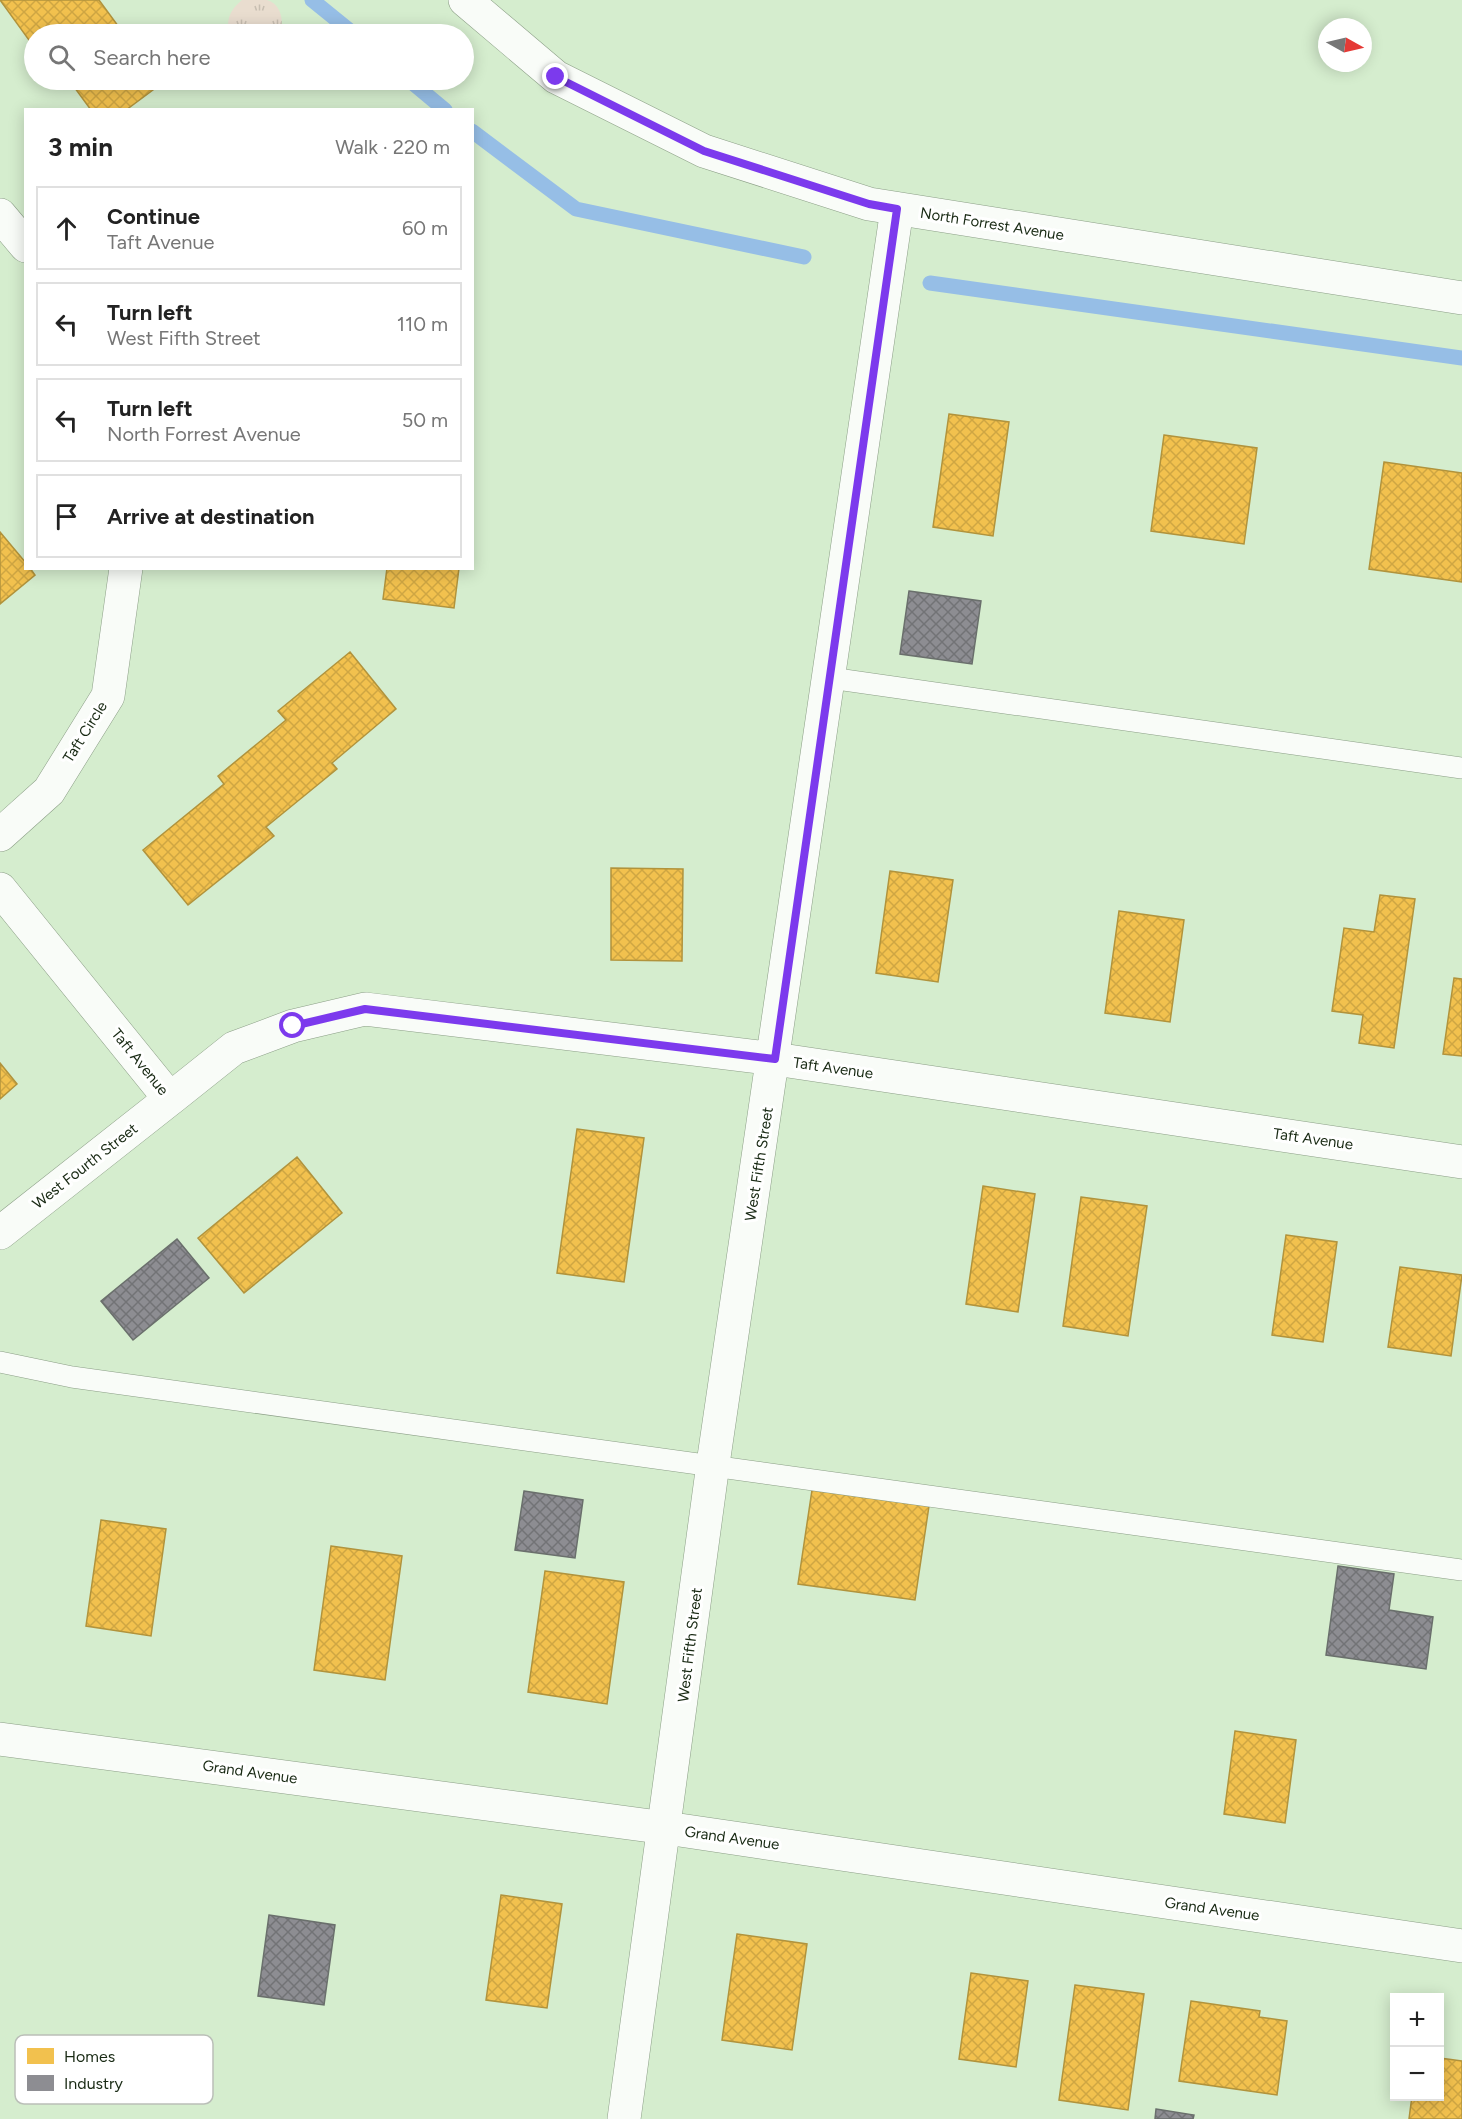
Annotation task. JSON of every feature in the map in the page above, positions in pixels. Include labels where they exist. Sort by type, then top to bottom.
[{"type":"street","name":"North Forrest Avenue","points":[[465,0],[556,77],[704,151],[869,204],[1462,298]]},
{"type":"street","name":"West Fifth Street","points":[[624,2119],[666,1828],[713,1464],[775,1059],[897,209]]},
{"type":"street","points":[[0,215],[24,244]]},
{"type":"street","name":"Taft Circle","points":[[0,835],[49,791],[108,696],[126,570]]},
{"type":"street","name":"Taft Avenue","points":[[0,889],[170,1099],[234,1048],[293,1026],[365,1009],[775,1059],[1462,1162]]},
{"type":"street","name":"West Fourth Street","points":[[0,1233],[170,1099]]},
{"type":"street","name":"Grand Avenue","points":[[0,1739],[666,1828],[1462,1946]]},
{"type":"lane","points":[[830,678],[1462,768]]},
{"type":"lane","points":[[0,1362],[72,1377],[713,1464],[1462,1570]]},
{"type":"green space","points":[[242,0],[267,0],[276,5],[281,14],[282,24],[228,24],[234,7]]},
{"type":"building: Homes","points":[[0,0],[99,0],[117,24],[24,24],[24,33]]},
{"type":"building: Homes","points":[[76,90],[153,90],[129,108],[90,108]]},
{"type":"building: Homes","points":[[949,414],[1009,422],[993,536],[933,527]]},
{"type":"building: Homes","points":[[1164,435],[1257,448],[1244,544],[1151,531]]},
{"type":"building: Homes","points":[[1384,462],[1462,473],[1462,582],[1369,569]]},
{"type":"building: Homes","points":[[0,532],[24,561],[24,570],[31,570],[35,575],[0,604]]},
{"type":"building: Homes","points":[[387,570],[459,570],[454,608],[383,599]]},
{"type":"building: Homes","points":[[350,652],[396,709],[332,763],[337,769],[266,827],[274,836],[188,905],[143,850],[224,784],[218,776],[286,720],[278,711]]},
{"type":"building: Homes","points":[[611,868],[683,869],[682,961],[611,960]]},
{"type":"building: Homes","points":[[890,871],[953,880],[938,982],[876,973]]},
{"type":"building: Homes","points":[[1380,895],[1415,899],[1394,1048],[1359,1043],[1363,1015],[1332,1011],[1344,928],[1374,932]]},
{"type":"building: Homes","points":[[1119,911],[1184,920],[1170,1022],[1105,1013]]},
{"type":"building: Homes","points":[[1454,978],[1462,979],[1462,1056],[1443,1054]]},
{"type":"building: Homes","points":[[0,1063],[17,1084],[0,1099]]},
{"type":"building: Homes","points":[[577,1129],[644,1138],[624,1282],[557,1273]]},
{"type":"building: Homes","points":[[297,1157],[342,1213],[244,1293],[198,1238]]},
{"type":"building: Homes","points":[[983,1186],[1035,1194],[1018,1312],[966,1304]]},
{"type":"building: Homes","points":[[1081,1197],[1147,1206],[1128,1336],[1063,1326]]},
{"type":"building: Homes","points":[[1286,1235],[1337,1242],[1323,1342],[1272,1335]]},
{"type":"building: Homes","points":[[1400,1267],[1462,1275],[1451,1356],[1388,1347]]},
{"type":"building: Homes","points":[[812,1490],[929,1506],[915,1600],[798,1584]]},
{"type":"building: Homes","points":[[101,1520],[166,1529],[151,1636],[86,1626]]},
{"type":"building: Homes","points":[[331,1546],[402,1556],[385,1680],[314,1670]]},
{"type":"building: Homes","points":[[545,1571],[624,1582],[607,1704],[528,1692]]},
{"type":"building: Homes","points":[[1235,1731],[1296,1740],[1285,1823],[1224,1814]]},
{"type":"building: Homes","points":[[501,1895],[562,1904],[547,2008],[486,2000]]},
{"type":"building: Homes","points":[[737,1934],[807,1944],[792,2050],[722,2040]]},
{"type":"building: Homes","points":[[971,1973],[1028,1981],[1016,2067],[959,2059]]},
{"type":"building: Homes","points":[[1075,1985],[1144,1994],[1128,2110],[1059,2100]]},
{"type":"building: Homes","points":[[1191,2001],[1260,2011],[1259,2017],[1287,2021],[1277,2095],[1179,2081]]},
{"type":"building: Homes","points":[[1444,2059],[1462,2061],[1462,2119],[1409,2119],[1411,2101],[1444,2101]]},
{"type":"building: Industry","points":[[909,591],[981,601],[972,664],[900,654]]},
{"type":"building: Industry","points":[[177,1239],[209,1278],[133,1340],[101,1301]]},
{"type":"building: Industry","points":[[524,1491],[583,1500],[575,1558],[515,1550]]},
{"type":"building: Industry","points":[[1338,1566],[1394,1574],[1389,1610],[1433,1617],[1426,1669],[1326,1655]]},
{"type":"building: Industry","points":[[269,1915],[335,1925],[324,2005],[258,1996]]},
{"type":"building: Industry","points":[[1156,2109],[1194,2115],[1193,2119],[1155,2119]]},
{"type":"waterway","points":[[312,0],[342,24]]},
{"type":"waterway","points":[[421,90],[443,108]]},
{"type":"waterway","points":[[474,132],[576,209],[804,257]]},
{"type":"waterway","points":[[930,283],[1462,358]]},
{"type":"route","points":[[293,1026],[365,1009],[775,1059],[897,209],[869,204],[704,151],[556,77]]}]
